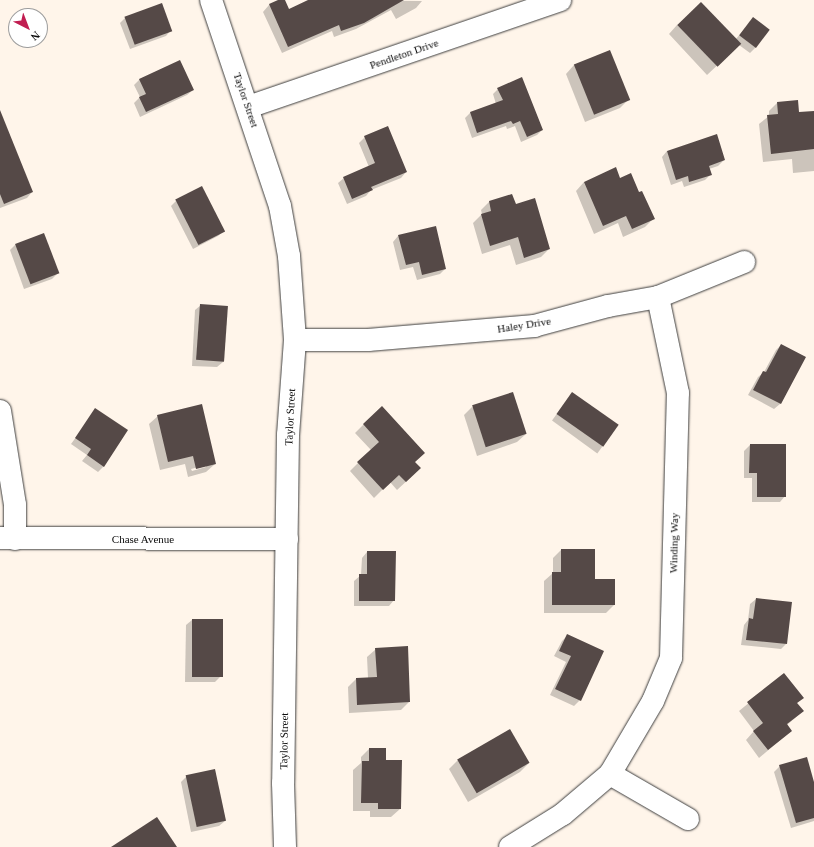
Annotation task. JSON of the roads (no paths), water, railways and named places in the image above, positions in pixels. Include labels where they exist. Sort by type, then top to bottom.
[{"type":"street","name":"Taylor Street","points":[[211,0],[280,206],[288,256],[295,340],[288,435],[283,783],[285,847]]},
{"type":"street","name":"Pendleton Drive","points":[[248,107],[560,0]]},
{"type":"street","name":"Haley Drive","points":[[295,340],[368,340],[534,326],[608,306],[658,297],[744,262]]},
{"type":"street","name":"Winding Way","points":[[510,847],[563,814],[610,774],[653,701],[671,658],[678,393],[658,297]]},
{"type":"street","points":[[0,411],[15,505],[7,539]]},
{"type":"street","name":"Chase Avenue","points":[[7,539],[287,538]]},
{"type":"street","points":[[610,774],[688,819]]}]
